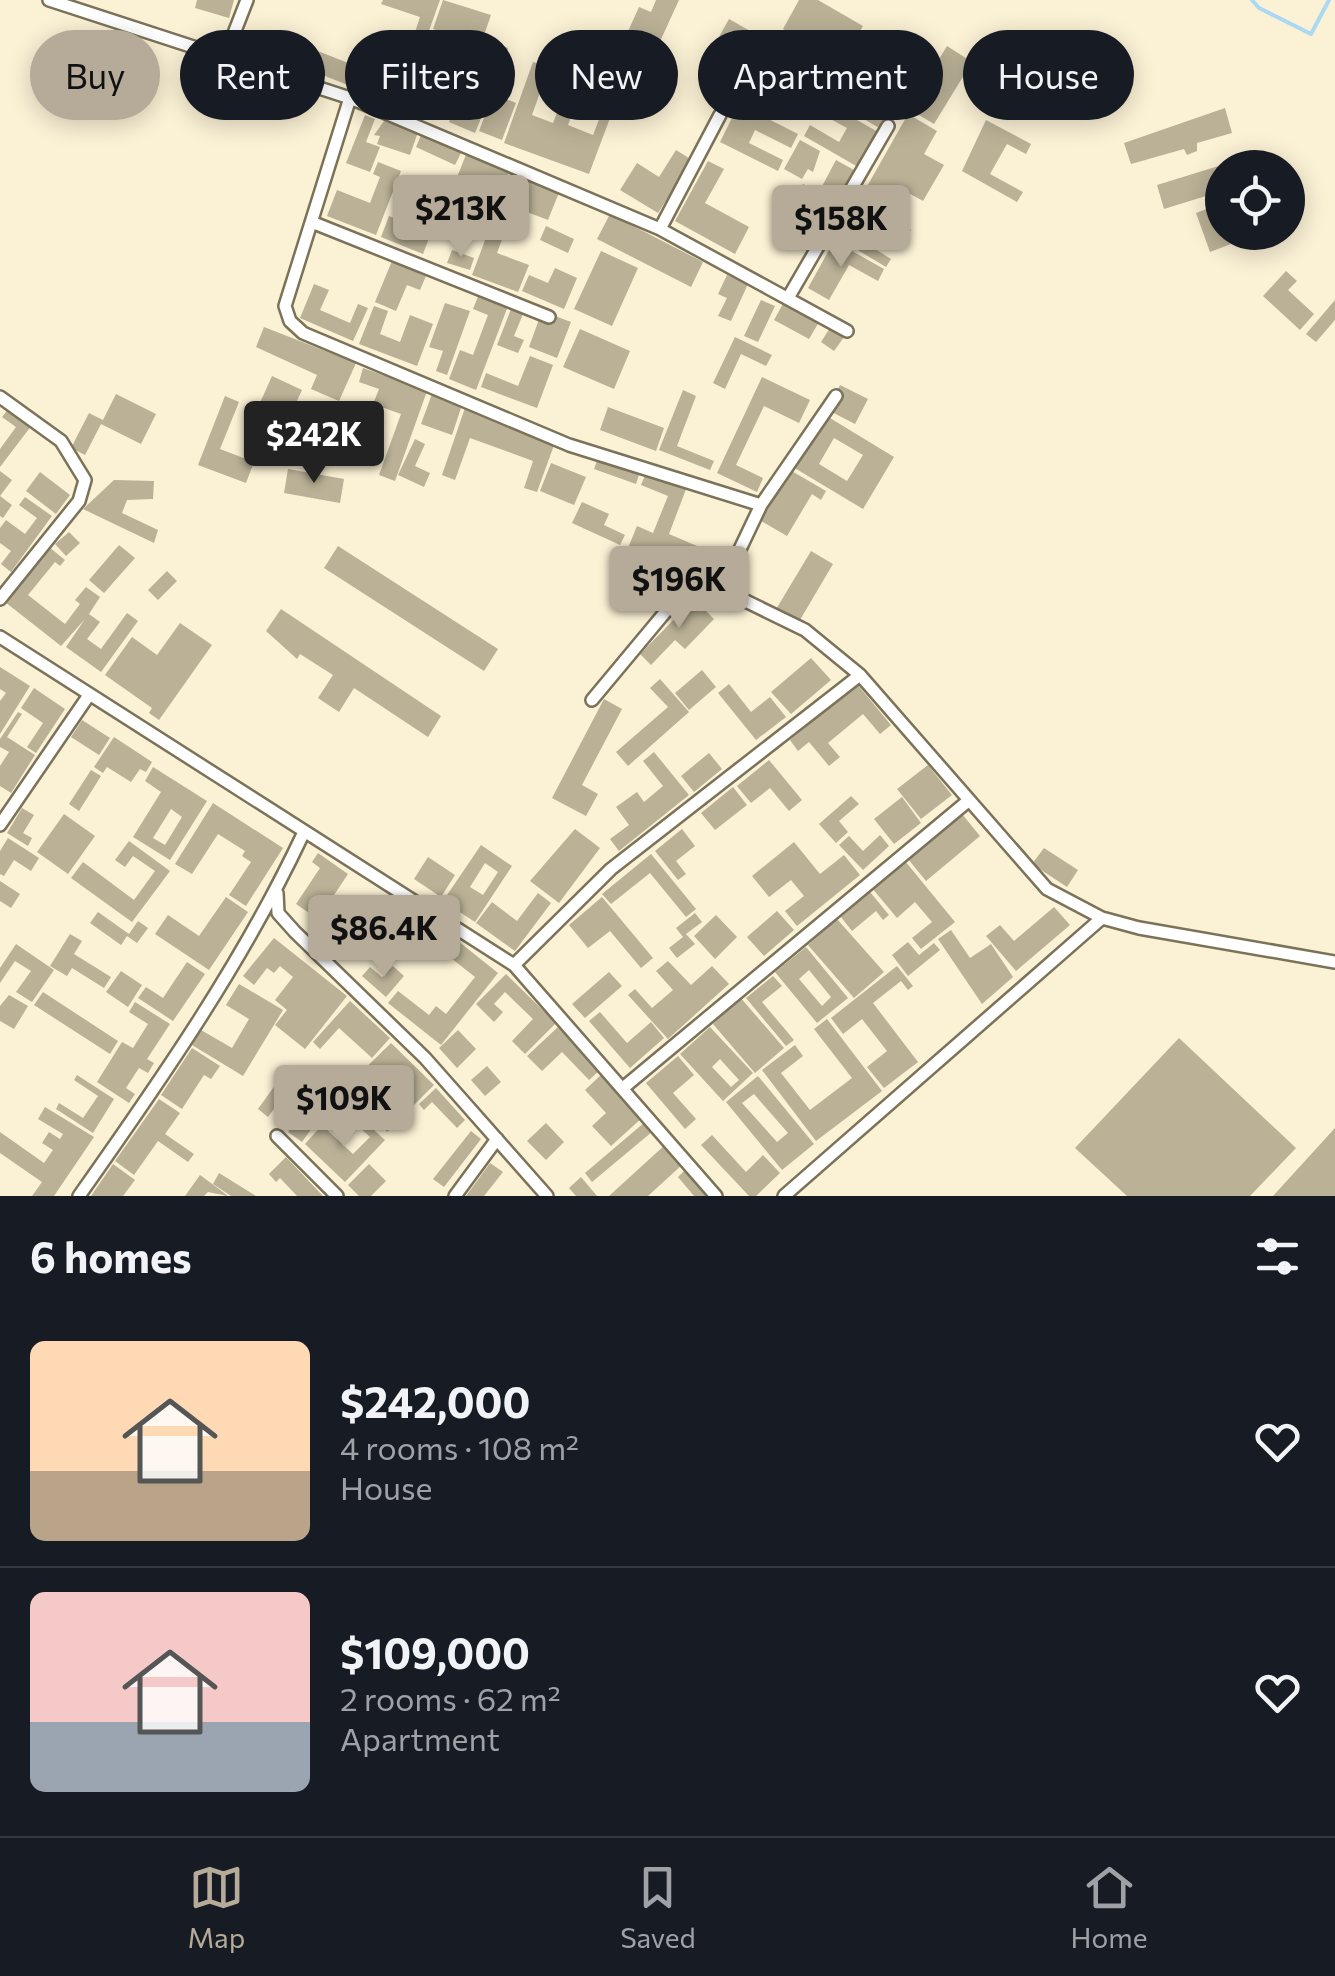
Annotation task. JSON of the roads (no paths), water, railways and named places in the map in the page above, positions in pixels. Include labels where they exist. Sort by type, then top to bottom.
[{"type":"street","points":[[49,0],[180,44]]},
{"type":"street","points":[[235,30],[247,0]]},
{"type":"street","points":[[345,115],[285,306],[290,321],[303,333],[569,445],[761,506]]},
{"type":"street","points":[[402,120],[660,228],[847,331]]},
{"type":"street","points":[[660,228],[717,120]]},
{"type":"street","points":[[788,298],[888,126]]},
{"type":"street","points":[[314,223],[549,317]]},
{"type":"street","points":[[721,589],[761,506],[836,396]]},
{"type":"street","points":[[0,397],[60,441],[85,480],[79,501],[0,600]]},
{"type":"street","points":[[592,700],[682,592],[721,589],[805,630],[860,675],[1046,889],[1102,918],[1216,944],[1335,962]]},
{"type":"street","points":[[0,637],[514,966],[716,1196]]},
{"type":"street","points":[[514,966],[612,869],[860,675]]},
{"type":"street","points":[[0,825],[89,695]]},
{"type":"street","points":[[623,1088],[968,801]]},
{"type":"street","points":[[79,1196],[169,1068],[277,892],[304,834]]},
{"type":"street","points":[[277,892],[278,914],[425,1058],[547,1196]]},
{"type":"street","points":[[784,1196],[1102,918]]},
{"type":"street","points":[[277,1136],[337,1196]]},
{"type":"street","points":[[456,1196],[497,1139]]},
{"type":"waterway","points":[[1252,0],[1259,8],[1311,34],[1329,0]]}]
